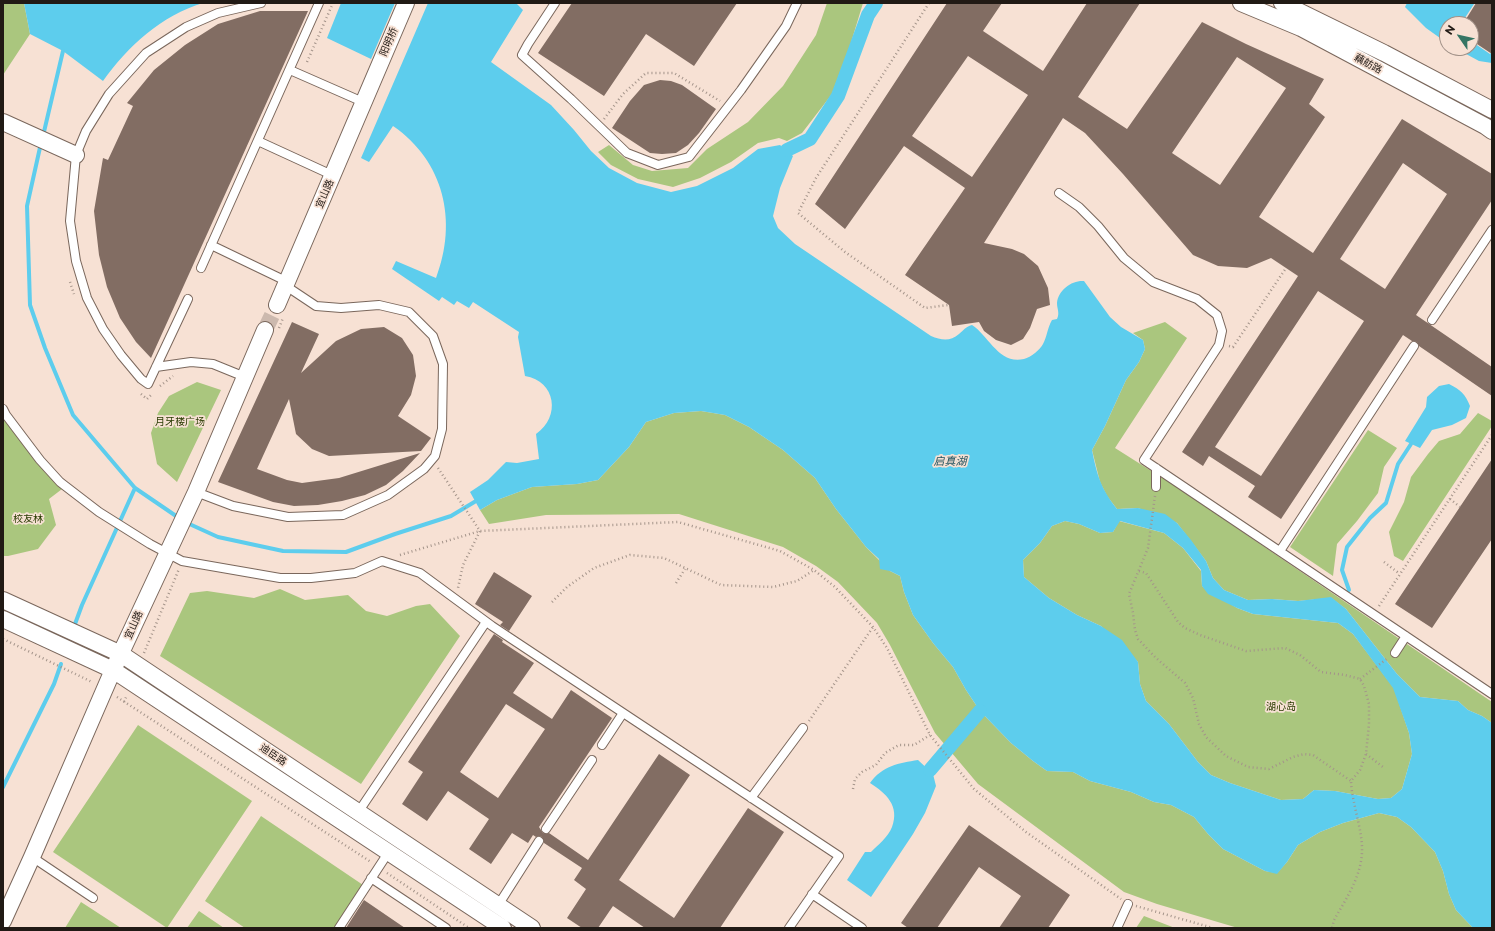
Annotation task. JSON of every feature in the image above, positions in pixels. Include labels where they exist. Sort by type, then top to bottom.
[{"type":"street","name":"阳明桥","points":[[372,82],[406,3]]},
{"type":"street","name":"藕舫路","points":[[1241,3],[1301,28],[1492,131]]},
{"type":"street","name":"藕舫路","points":[[1282,3],[1384,53],[1492,110]]},
{"type":"street","name":"宜山路","points":[[277,305],[372,82]]},
{"type":"street","points":[[3,122],[70,152]]},
{"type":"street","name":"宜山路","points":[[3,921],[113,670],[194,496],[265,330]]},
{"type":"street","name":"迪臣路","points":[[3,600],[121,654],[532,928]]},
{"type":"street","name":"迪臣路","points":[[3,619],[113,670],[349,826],[486,923],[503,928]]},
{"type":"lane","points":[[188,298],[148,384],[141,379],[102,330],[87,298],[76,260],[70,221],[70,152],[86,131],[109,94],[146,53],[186,27],[218,13],[261,3]]},
{"type":"lane","points":[[201,268],[319,3]]},
{"type":"lane","points":[[555,3],[522,55],[627,153],[658,164],[689,157],[729,107],[786,26],[796,3]]},
{"type":"lane","points":[[290,70],[363,102]]},
{"type":"lane","points":[[258,141],[332,175]]},
{"type":"lane","points":[[1060,193],[1079,207],[1098,226],[1124,258],[1153,282],[1197,298],[1217,315],[1222,331],[1219,345],[1144,460],[1492,694]]},
{"type":"lane","points":[[1432,320],[1492,230]]},
{"type":"lane","points":[[194,496],[233,506],[288,517],[343,515],[388,495],[424,469],[435,456],[442,429],[443,364],[433,336],[409,312],[379,305],[341,308],[316,306],[287,284],[211,245]]},
{"type":"lane","points":[[1280,551],[1414,346]]},
{"type":"lane","points":[[156,367],[191,362],[212,364],[244,377]]},
{"type":"lane","points":[[3,409],[40,460],[60,482],[99,512],[119,524],[170,546],[182,561],[280,578],[311,578],[354,573],[382,561],[420,573],[486,622],[839,856],[789,928]]},
{"type":"lane","points":[[1156,468],[1156,487]]},
{"type":"lane","points":[[349,826],[486,622]]},
{"type":"lane","points":[[1395,653],[1406,636]]},
{"type":"lane","points":[[602,745],[623,713]]},
{"type":"lane","points":[[751,798],[803,728]]},
{"type":"lane","points":[[546,830],[592,760]]},
{"type":"lane","points":[[486,923],[539,841]]},
{"type":"lane","points":[[339,928],[388,853]]},
{"type":"lane","points":[[32,857],[94,898]]},
{"type":"lane","points":[[371,878],[446,928]]},
{"type":"lane","points":[[812,894],[862,928]]},
{"type":"lane","points":[[1117,928],[1128,904]]},
{"type":"path","points":[[307,62],[332,3]]},
{"type":"path","points":[[929,3],[816,178],[798,213],[845,252],[925,308],[948,305]]},
{"type":"path","points":[[598,126],[624,94],[646,73],[674,72],[729,107]]},
{"type":"path","points":[[1219,345],[1234,347],[1286,268]]},
{"type":"path","points":[[69,277],[75,297]]},
{"type":"path","points":[[159,386],[174,375]]},
{"type":"path","points":[[137,389],[147,399],[155,391]]},
{"type":"path","points":[[1374,614],[1492,435]]},
{"type":"path","points":[[432,459],[480,531]]},
{"type":"path","points":[[1156,487],[1148,548],[1130,594],[1134,630],[1138,639],[1156,658],[1185,683],[1193,698],[1199,724],[1206,737],[1226,756],[1248,767],[1269,769],[1293,757],[1304,754],[1313,755],[1351,782]]},
{"type":"path","points":[[1450,499],[1460,507]]},
{"type":"path","points":[[382,561],[480,531],[678,522],[780,551],[814,570],[835,587],[873,626],[887,648],[930,735],[974,790],[1026,832],[1128,904],[1213,928]]},
{"type":"path","points":[[458,601],[459,581],[463,565],[480,531]]},
{"type":"path","points":[[552,602],[567,587],[594,568],[630,555],[664,558],[721,585],[773,587],[797,581],[814,570]]},
{"type":"path","points":[[139,666],[182,561]]},
{"type":"path","points":[[1384,562],[1400,574]]},
{"type":"path","points":[[676,583],[685,569]]},
{"type":"path","points":[[1139,571],[1146,573],[1178,622],[1185,628],[1229,646],[1246,651],[1285,648],[1300,655],[1321,672],[1345,675],[1360,679],[1364,686],[1369,704],[1366,754],[1360,770],[1351,782],[1362,851],[1359,873],[1334,920],[1332,928]]},
{"type":"path","points":[[803,728],[817,711],[873,626]]},
{"type":"path","points":[[3,639],[52,662],[105,690],[469,928]]},
{"type":"path","points":[[1360,679],[1395,653]]},
{"type":"path","points":[[124,702],[132,682]]},
{"type":"path","points":[[853,788],[855,779],[862,772],[876,764],[885,753],[899,745],[914,745],[930,735]]},
{"type":"path","points":[[1366,754],[1383,767]]},
{"type":"green space","points":[[3,3],[24,3],[30,34],[3,75]]},
{"type":"green space","points":[[827,3],[863,3],[850,46],[832,94],[802,133],[787,141],[779,138],[758,143],[731,162],[700,178],[673,187],[638,179],[611,165],[598,152],[609,145],[633,165],[652,171],[688,168],[707,149],[748,122],[783,86],[816,35]]},
{"type":"green space","points":[[1165,322],[1187,338],[1115,448],[1175,486],[1492,702],[1492,723],[1482,716],[1468,710],[1458,701],[1420,697],[1397,674],[1346,609],[1331,598],[1298,601],[1272,599],[1248,600],[1224,590],[1213,578],[1206,561],[1177,523],[1138,508],[1117,509],[1107,496],[1100,482],[1092,450],[1105,426],[1126,380],[1139,362],[1145,349],[1143,340],[1133,333]]},
{"type":"green space","name":"月牙楼广场","points":[[197,382],[221,390],[177,482],[157,464],[151,433],[158,413],[169,396]]},
{"type":"green space","name":"校友林","points":[[3,409],[66,486],[49,499],[56,525],[38,549],[8,556],[3,556]]},
{"type":"green space","points":[[701,411],[725,415],[749,427],[783,450],[815,478],[836,509],[866,547],[890,571],[900,576],[904,592],[913,615],[933,643],[953,667],[980,711],[1011,743],[1047,771],[1073,772],[1090,781],[1131,792],[1154,802],[1171,805],[1194,817],[1223,849],[1265,871],[1277,873],[1287,862],[1298,845],[1320,832],[1343,823],[1379,813],[1397,817],[1411,827],[1435,852],[1456,910],[1473,928],[1238,928],[1157,904],[1124,892],[978,784],[935,733],[890,645],[877,623],[838,582],[816,566],[783,547],[679,514],[546,515],[489,524],[480,510],[497,500],[532,487],[577,484],[598,480],[629,447],[646,422],[674,413]]},
{"type":"green space","points":[[1478,413],[1492,421],[1492,426],[1403,561],[1394,556],[1389,532],[1404,502],[1411,477],[1439,441],[1460,434]]},
{"type":"green space","points":[[1368,430],[1397,448],[1384,467],[1378,493],[1337,544],[1333,576],[1290,547]]},
{"type":"green space","name":"湖心岛","points":[[1065,521],[1079,524],[1100,533],[1113,532],[1119,521],[1164,533],[1183,548],[1201,571],[1202,586],[1237,608],[1253,614],[1338,623],[1353,634],[1394,688],[1409,733],[1412,754],[1402,789],[1391,798],[1378,799],[1335,791],[1314,790],[1303,799],[1281,800],[1211,775],[1198,762],[1169,724],[1146,701],[1140,684],[1138,662],[1101,626],[1077,615],[1049,598],[1024,577],[1023,560],[1040,543],[1052,526]]},
{"type":"green space","points":[[280,589],[305,600],[348,595],[366,611],[387,616],[416,606],[430,604],[460,636],[361,784],[160,656],[190,593],[207,591],[254,598]]},
{"type":"green space","points":[[138,725],[252,801],[167,928],[53,852]]},
{"type":"green space","points":[[261,816],[366,887],[339,928],[245,928],[205,901]]},
{"type":"green space","points":[[81,902],[121,928],[65,928]]},
{"type":"green space","points":[[199,911],[224,928],[187,928]]},
{"type":"green space","points":[[1144,916],[1175,928],[1136,928]]},
{"type":"water","points":[[24,3],[203,3],[173,15],[147,34],[123,56],[103,81],[63,51],[30,34]]},
{"type":"water","points":[[341,3],[395,3],[371,59],[327,38]]},
{"type":"water","name":"启真湖","points":[[428,3],[516,3],[523,10],[491,62],[551,105],[591,151],[609,168],[637,183],[671,192],[697,186],[733,168],[758,149],[780,145],[793,156],[780,188],[773,216],[778,228],[795,244],[931,336],[949,339],[956,337],[972,325],[1001,354],[1008,358],[1015,360],[1030,357],[1040,349],[1052,320],[1057,319],[1058,317],[1057,303],[1060,294],[1070,284],[1084,281],[1110,317],[1121,327],[1143,340],[1145,349],[1139,362],[1126,380],[1105,426],[1092,450],[1100,481],[1107,495],[1117,509],[1138,508],[1165,514],[1177,523],[1191,540],[1206,561],[1213,578],[1224,590],[1248,600],[1272,599],[1298,601],[1331,597],[1346,609],[1397,674],[1420,697],[1458,701],[1468,710],[1482,716],[1492,723],[1492,928],[1473,928],[1456,910],[1435,852],[1411,827],[1397,817],[1379,813],[1343,823],[1320,832],[1298,845],[1277,874],[1265,871],[1223,849],[1194,817],[1171,805],[1154,802],[1131,792],[1090,781],[1073,772],[1047,771],[1011,743],[980,711],[953,667],[933,643],[913,615],[904,592],[900,576],[890,571],[880,569],[879,559],[866,547],[836,509],[815,478],[783,450],[749,427],[725,415],[701,411],[674,413],[646,422],[629,447],[598,480],[577,484],[532,487],[497,500],[480,510],[470,492],[488,480],[506,462],[517,463],[539,459],[536,434],[544,427],[549,418],[552,409],[552,400],[549,392],[543,385],[535,379],[525,376],[518,337],[519,332],[473,302],[469,308],[457,301],[454,305],[442,297],[439,301],[392,269],[396,261],[436,278],[443,257],[446,235],[446,214],[442,194],[435,174],[424,156],[410,140],[393,126],[369,162],[361,158]],"holes":[[[1065,521],[1079,524],[1100,533],[1113,532],[1120,521],[1164,533],[1183,548],[1201,570],[1202,586],[1208,594],[1253,614],[1338,623],[1353,634],[1393,688],[1409,733],[1412,754],[1402,789],[1391,798],[1378,799],[1335,791],[1314,790],[1303,799],[1281,800],[1211,775],[1198,762],[1169,724],[1146,701],[1140,684],[1138,662],[1122,640],[1101,626],[1077,615],[1049,598],[1024,577],[1023,560],[1040,543],[1052,526]]]},
{"type":"water","points":[[1407,3],[1474,4],[1466,16],[1439,16],[1439,37],[1426,28],[1405,7]]},
{"type":"water","points":[[1479,46],[1490,54],[1492,51],[1492,63],[1479,61],[1470,56],[1479,56]]},
{"type":"water","points":[[1449,384],[1457,388],[1464,395],[1470,406],[1466,418],[1452,425],[1432,430],[1420,448],[1405,441],[1426,407],[1427,397],[1439,386]]},
{"type":"water","points":[[918,760],[933,774],[936,786],[925,813],[913,834],[871,897],[847,880],[865,852],[871,852],[883,841],[892,827],[894,819],[893,806],[890,801],[881,791],[870,783],[875,777],[891,766]]},
{"type":"building","points":[[572,3],[737,3],[694,66],[646,34],[604,96],[538,53]]},
{"type":"building","points":[[947,3],[1002,3],[983,31],[1043,71],[1087,3],[1140,3],[1078,97],[1127,129],[1202,22],[1246,44],[1324,79],[1309,104],[1325,117],[1259,217],[1313,253],[1402,119],[1492,174],[1492,200],[1416,315],[1492,367],[1492,396],[1419,346],[1417,342],[1412,341],[1403,335],[1281,519],[1248,497],[1255,486],[1209,456],[1203,466],[1182,452],[1298,276],[1271,258],[1247,268],[1218,266],[1193,255],[1123,174],[1085,133],[1063,118],[984,243],[1012,249],[1024,254],[1038,266],[1048,288],[1050,305],[1037,309],[1030,328],[1023,339],[1011,345],[996,340],[984,331],[979,322],[952,326],[949,305],[905,275],[965,188],[904,146],[845,229],[815,204]],"holes":[[[968,56],[1028,95],[972,177],[912,136]],[[1237,57],[1286,88],[1220,185],[1172,153]],[[1403,163],[1447,194],[1385,289],[1340,259]],[[1318,291],[1364,321],[1261,476],[1215,447]]]},
{"type":"building","points":[[1476,3],[1492,3],[1492,54],[1479,45],[1479,16],[1468,16]]},
{"type":"building","points":[[260,11],[308,11],[151,358],[136,342],[120,318],[107,287],[99,255],[94,211],[103,158],[108,160],[133,106],[127,103],[154,70],[185,45],[218,24]]},
{"type":"building","points":[[660,80],[671,81],[682,85],[716,109],[699,133],[688,145],[676,153],[650,153],[612,128],[630,101],[644,85]]},
{"type":"building","points":[[292,322],[319,334],[301,373],[336,341],[361,329],[384,327],[402,338],[413,355],[416,376],[411,395],[398,416],[431,438],[421,451],[329,456],[312,449],[296,434],[289,399],[257,469],[287,480],[302,483],[339,478],[420,453],[403,471],[386,485],[365,495],[342,501],[318,505],[294,506],[273,502],[218,482]]},
{"type":"building","points":[[1492,459],[1492,539],[1432,628],[1395,604]]},
{"type":"building","points":[[494,572],[532,596],[509,631],[500,625],[503,622],[475,604]]},
{"type":"building","points":[[494,634],[503,640],[502,642],[534,663],[513,693],[552,719],[571,690],[612,718],[539,827],[543,833],[549,833],[588,860],[659,754],[690,775],[619,880],[674,918],[748,808],[784,832],[720,928],[645,928],[613,906],[598,928],[582,928],[567,918],[586,889],[574,880],[582,868],[544,843],[542,837],[536,837],[533,835],[528,843],[512,833],[491,864],[469,849],[489,819],[448,791],[427,821],[402,804],[423,772],[408,762]],"holes":[[[506,704],[545,729],[498,798],[460,772]]]},
{"type":"building","points":[[969,825],[1070,895],[1048,928],[999,928],[1021,896],[979,867],[937,928],[908,928],[901,923]]},
{"type":"building","points":[[364,900],[405,928],[346,928]]},
{"type":"waterway","points":[[787,150],[810,139],[838,96],[868,15],[876,3]]},
{"type":"waterway","points":[[43,136],[63,51]]},
{"type":"waterway","points":[[41,143],[27,206],[30,305],[45,348],[73,415],[135,488],[179,518]]},
{"type":"waterway","points":[[1349,590],[1342,570],[1347,547],[1370,518],[1386,503],[1398,464],[1411,444]]},
{"type":"waterway","points":[[75,624],[82,605],[135,488]]},
{"type":"waterway","points":[[185,522],[218,537],[283,551],[346,552],[451,516],[476,501]]},
{"type":"waterway","points":[[3,787],[54,684],[61,664]]},
{"type":"waterway","points":[[930,770],[980,711]]},
{"type":"tunnel","points":[[265,330],[277,305]]}]
